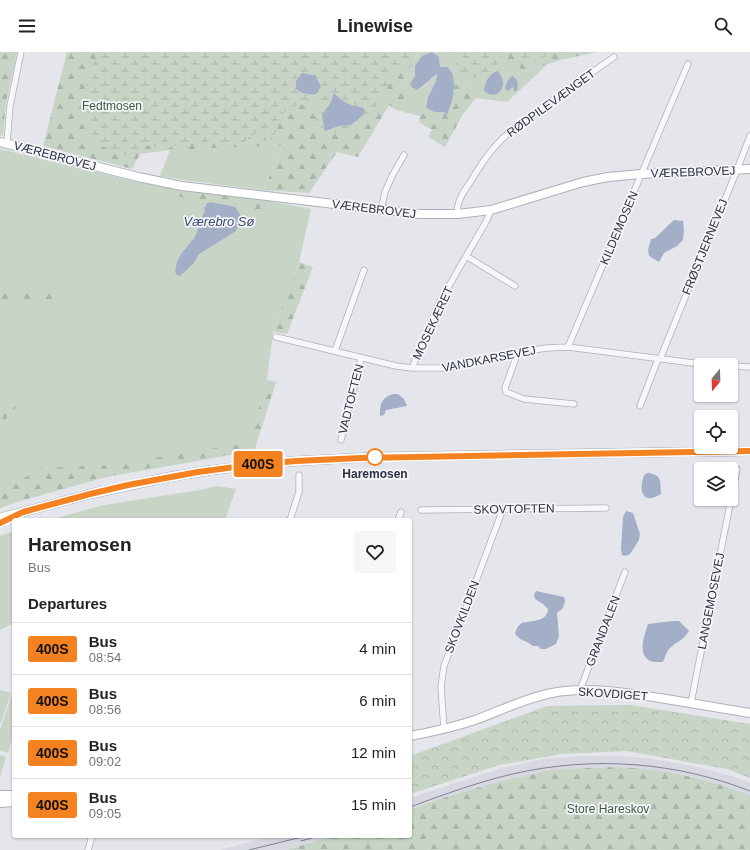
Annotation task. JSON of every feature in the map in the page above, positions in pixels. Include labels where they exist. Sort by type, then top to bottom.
[{"type":"main road","points":[[0,518],[90,494],[169,477],[227,468],[296,461],[375,457],[750,450]]},
{"type":"main road","points":[[0,523],[23,512]]},
{"type":"street","points":[[3,142],[21,52]]},
{"type":"street","name":"RØDPILEVÆNGET","points":[[458,214],[458,205],[462,196],[480,165],[509,131],[614,57]]},
{"type":"street","name":"KILDEMOSEN","points":[[568,347],[688,64]]},
{"type":"street","name":"FRØSTJERNEVEJ","points":[[659,359],[750,136]]},
{"type":"street","name":"VÆREBROVEJ","points":[[3,142],[138,177],[182,186],[419,214],[458,214],[491,210],[583,182],[608,177],[750,169]]},
{"type":"street","points":[[381,210],[385,192],[404,155]]},
{"type":"street","name":"MOSEKÆRET","points":[[412,368],[439,304],[487,220],[491,210]]},
{"type":"street","points":[[466,256],[515,286]]},
{"type":"street","points":[[336,352],[364,270]]},
{"type":"street","name":"VANDKARSEVEJ","points":[[276,337],[396,366],[412,368],[448,368],[518,352],[568,347],[694,363]]},
{"type":"street","points":[[518,352],[505,388],[506,392],[524,400],[574,404]]},
{"type":"street","name":"VADTOFTEN","points":[[341,440],[361,358]]},
{"type":"street","points":[[640,406],[659,359]]},
{"type":"street","points":[[738,366],[750,367]]},
{"type":"street","points":[[291,518],[299,492],[299,475]]},
{"type":"street","name":"LANGEMOSEVEJ","points":[[691,703],[730,506]]},
{"type":"street","name":"SKOVTOFTEN","points":[[421,510],[606,508]]},
{"type":"street","name":"SKOVKILDEN","points":[[444,729],[441,687],[444,666],[503,509]]},
{"type":"street","points":[[399,518],[401,512]]},
{"type":"street","name":"GRANDALEN","points":[[580,690],[625,572]]},
{"type":"street","name":"SKOVDIGET","points":[[412,736],[444,729],[474,720],[532,698],[554,693],[580,690],[633,694],[750,713]]},
{"type":"street","points":[[0,795],[12,795]]},
{"type":"street","points":[[0,803],[12,802]]},
{"type":"street","points":[[88,850],[91,838]]},
{"type":"shaded area","points":[[584,756],[623,756],[653,759],[693,766],[732,776],[750,783],[750,795],[691,776],[653,770],[614,767],[585,768],[546,771],[468,790],[412,809],[412,797],[502,768],[543,759]]},
{"type":"shaded area","points":[[326,838],[287,850],[220,850],[262,839]]},
{"type":"green space","points":[[0,52],[17,52],[6,103],[3,136],[0,135]]},
{"type":"green space","name":"Fedtmosen","points":[[67,52],[419,52],[399,87],[408,94],[396,110],[389,105],[358,157],[337,152],[309,193],[263,190],[284,145],[170,150],[140,154],[132,169],[43,146]]},
{"type":"green space","name":"Fedtmosen","points":[[415,52],[408,64],[391,74],[384,94],[369,116],[359,126],[348,132],[323,132],[315,122],[320,107],[313,101],[289,107],[281,116],[277,130],[270,140],[260,141],[259,132],[252,135],[238,147],[225,142],[193,142],[173,146],[165,150],[149,145],[136,149],[128,155],[90,142],[86,77],[91,66],[102,53]],"holes":[[[302,73],[316,76],[321,87],[315,94],[296,81]],[[334,93],[348,103],[364,108],[351,125],[339,126],[325,131],[322,115],[330,104]]]},
{"type":"green space","points":[[419,52],[462,52],[459,59],[474,63],[510,60],[525,72],[547,65],[507,102],[476,98],[473,87],[454,84],[453,76],[440,67],[439,57],[415,66],[415,76],[423,87],[437,74],[436,81],[428,97],[421,105],[420,116],[396,110],[407,94],[399,87]]},
{"type":"green space","points":[[462,52],[598,52],[560,60],[525,72],[510,60],[474,63],[459,59]]},
{"type":"green space","points":[[466,52],[505,52],[496,66],[483,76],[470,78],[459,72],[456,64]]},
{"type":"green space","points":[[510,52],[552,52],[533,63],[525,63],[518,56]]},
{"type":"green space","points":[[454,84],[474,87],[476,98],[462,116],[445,147],[428,137],[432,130],[419,122],[421,105],[428,97],[426,108],[434,112],[444,112],[454,91]]},
{"type":"green space","points":[[284,145],[263,190],[160,176],[170,150]]},
{"type":"green space","points":[[0,149],[182,191],[274,202],[311,209],[299,262],[273,332],[267,380],[276,382],[254,451],[106,477],[0,508]]},
{"type":"green space","points":[[152,185],[182,191],[274,202],[269,207],[261,211],[231,203],[151,192]]},
{"type":"green space","points":[[299,262],[313,267],[287,334],[273,332]]},
{"type":"green space","points":[[0,288],[57,295],[56,299],[17,303],[0,310]]},
{"type":"green space","points":[[267,380],[276,382],[254,451],[176,462],[106,477],[0,508],[0,489],[17,483],[40,468],[108,465],[248,443]]},
{"type":"green space","points":[[0,403],[16,407],[0,426]]},
{"type":"green space","points":[[217,486],[236,489],[226,518],[56,518],[104,505]]},
{"type":"green space","points":[[12,532],[12,626],[10,625],[0,630],[0,536]]},
{"type":"green space","points":[[0,690],[11,693],[0,725]]},
{"type":"green space","points":[[12,694],[12,740],[8,753],[0,750],[0,730]]},
{"type":"green space","points":[[630,705],[750,724],[750,778],[727,769],[626,751],[562,754],[499,765],[412,793],[412,755],[547,706]]},
{"type":"green space","points":[[0,755],[6,757],[0,777]]},
{"type":"green space","name":"Store Hareskov","points":[[614,767],[649,769],[700,779],[750,795],[750,850],[287,850],[326,838],[412,838],[412,809],[489,785],[546,771]]},
{"type":"water","points":[[432,52],[439,57],[440,67],[448,67],[453,76],[453,96],[447,115],[444,112],[434,112],[426,108],[428,97],[436,81],[437,74],[422,87],[416,90],[410,84],[415,76],[415,66],[422,56]]},
{"type":"water","points":[[498,71],[503,80],[502,89],[497,94],[488,94],[484,90],[487,81],[492,74]]},
{"type":"water","points":[[302,73],[316,76],[321,87],[316,94],[305,94],[296,89],[296,81]]},
{"type":"water","points":[[512,76],[517,80],[517,91],[514,91],[514,88],[512,87],[509,91],[505,89],[507,82]]},
{"type":"water","points":[[334,93],[348,104],[364,108],[364,114],[351,125],[339,126],[325,131],[322,115],[330,104]]},
{"type":"water","name":"Værebro Sø","points":[[210,202],[235,207],[241,216],[236,231],[199,254],[194,263],[180,276],[177,275],[175,272],[177,262],[181,254],[195,237],[205,210],[204,207],[206,207],[206,204]]},
{"type":"water","points":[[674,220],[683,221],[683,240],[677,246],[664,253],[659,262],[649,256],[648,250],[651,239],[655,238]]},
{"type":"water","points":[[393,394],[398,394],[404,399],[407,406],[386,410],[384,415],[380,416],[382,402],[386,397]]},
{"type":"water","points":[[645,474],[653,474],[660,480],[661,494],[651,498],[645,497],[642,491]]},
{"type":"water","points":[[626,511],[633,513],[640,534],[639,540],[630,554],[625,556],[622,555],[621,549],[623,517]]},
{"type":"water","points":[[536,591],[564,597],[565,601],[563,608],[557,613],[559,636],[556,644],[546,649],[533,646],[520,639],[515,634],[518,626],[522,623],[541,619],[547,613],[548,609],[535,599],[534,595]]},
{"type":"water","points":[[679,621],[689,631],[669,650],[663,662],[650,661],[644,655],[643,651],[644,637],[648,624]]},
{"type":"tram line","points":[[412,806],[463,788],[504,776],[546,768],[576,765],[635,765],[664,768],[722,781],[750,791]]},
{"type":"tram line","points":[[249,850],[298,838]]},
{"type":"tram line","points":[[301,841],[312,838]]},
{"type":"bus line","name":"400S","points":[[0,523],[23,512],[128,485],[198,472],[250,465],[361,458],[750,451]]},
{"type":"place","name":"Haremosen","points":[[375,457]]}]
